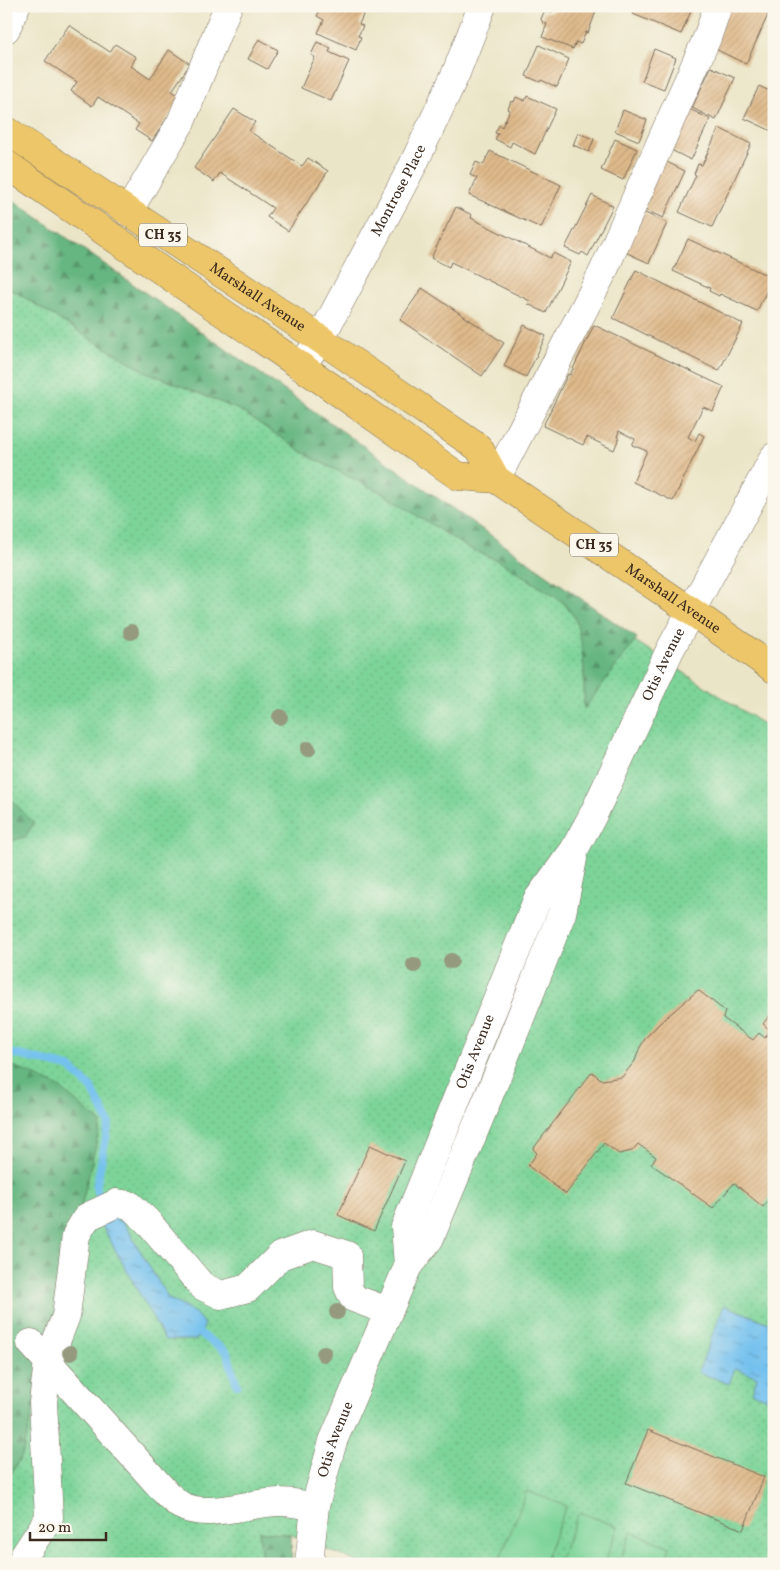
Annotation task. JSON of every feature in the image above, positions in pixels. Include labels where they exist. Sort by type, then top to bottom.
[{"type":"main road","name":"Marshall Avenue","points":[[6,130],[320,339],[479,448],[496,479],[774,669]]},
{"type":"main road","name":"Marshall Avenue","points":[[6,164],[458,476],[496,479]]},
{"type":"street","points":[[6,28],[16,6]]},
{"type":"street","points":[[128,212],[180,122],[228,6]]},
{"type":"street","name":"Montrose Place","points":[[302,367],[320,339],[413,166],[456,73],[482,6]]},
{"type":"street","points":[[496,479],[603,272],[707,38],[718,6]]},
{"type":"street","name":"Otis Avenue","points":[[309,1564],[315,1506],[333,1441],[408,1266],[430,1238],[506,1055],[562,913],[574,850],[594,813],[670,650],[774,457]]},
{"type":"street","points":[[22,1564],[24,1556],[49,1518],[40,1352],[66,1316],[76,1235],[88,1217],[117,1204],[130,1205],[147,1220],[202,1286],[221,1295],[248,1288],[280,1256],[313,1244],[347,1255],[348,1287],[353,1298],[388,1312]]},
{"type":"street","points":[[40,1352],[168,1495],[180,1505],[209,1511],[253,1504],[282,1502],[315,1506]]},
{"type":"green space","points":[[6,195],[637,638],[584,709],[584,670],[581,641],[575,618],[563,602],[503,563],[466,547],[386,495],[312,458],[239,410],[147,372],[6,286]]},
{"type":"green space","points":[[6,204],[629,637],[774,731],[774,1543],[766,1564],[362,1564],[287,1533],[289,1564],[6,1564]]},
{"type":"green space","points":[[6,794],[34,823],[25,837],[7,842]]},
{"type":"green space","points":[[6,1063],[58,1086],[101,1123],[22,1456],[6,1480]]},
{"type":"green space","points":[[527,1491],[566,1506],[544,1564],[498,1564]]},
{"type":"green space","points":[[579,1512],[618,1527],[604,1564],[558,1564]]},
{"type":"green space","points":[[259,1531],[291,1535],[292,1564],[262,1564]]},
{"type":"green space","points":[[631,1532],[670,1547],[664,1564],[619,1564]]},
{"type":"water","points":[[122,1220],[168,1298],[195,1313],[205,1325],[196,1340],[165,1340],[101,1224]]},
{"type":"water","points":[[724,1305],[774,1325],[774,1401],[752,1393],[757,1377],[735,1368],[729,1384],[698,1372]]},
{"type":"building","points":[[322,6],[330,8],[330,6],[354,6],[365,11],[359,24],[363,26],[358,36],[361,37],[356,50],[318,33],[324,20],[317,16]]},
{"type":"building","points":[[554,6],[598,6],[588,33],[586,32],[581,44],[576,42],[573,49],[542,37],[547,24],[543,23],[541,19],[544,12],[552,12]]},
{"type":"building","points":[[636,6],[679,6],[691,11],[681,34],[633,14]]},
{"type":"building","points":[[730,6],[772,6],[746,64],[713,48]]},
{"type":"building","points":[[69,25],[110,52],[115,44],[136,57],[131,66],[150,79],[169,50],[190,64],[172,91],[181,97],[152,141],[135,130],[139,124],[98,97],[92,106],[71,91],[77,82],[45,61]]},
{"type":"building","points":[[259,39],[278,50],[267,69],[248,59]]},
{"type":"building","points":[[317,42],[331,48],[329,52],[349,61],[331,101],[301,88],[315,57],[311,55]]},
{"type":"building","points":[[539,45],[569,59],[557,87],[526,76]]},
{"type":"building","points":[[654,49],[676,58],[664,89],[642,81]]},
{"type":"building","points":[[711,67],[735,78],[716,120],[692,108]]},
{"type":"building","points":[[759,86],[774,93],[774,132],[744,118]]},
{"type":"building","points":[[527,96],[556,109],[535,154],[512,142],[510,147],[495,139],[498,134],[495,133],[499,125],[502,127],[510,110],[508,109],[511,101],[514,102],[516,97],[525,101]]},
{"type":"building","points":[[687,108],[710,119],[691,160],[669,149]]},
{"type":"building","points":[[234,109],[255,122],[249,131],[302,166],[308,158],[328,171],[288,231],[267,217],[273,208],[220,173],[214,182],[194,168]]},
{"type":"building","points":[[623,110],[647,120],[639,141],[615,131]]},
{"type":"building","points":[[719,128],[751,144],[712,227],[679,212],[696,175],[694,174],[698,164],[702,165]]},
{"type":"building","points":[[578,133],[594,139],[589,152],[573,145]]},
{"type":"building","points":[[615,139],[637,149],[623,180],[601,170]]},
{"type":"building","points":[[490,151],[561,185],[541,228],[469,195],[477,178],[470,175],[476,162],[483,165]]},
{"type":"building","points":[[663,160],[685,171],[663,218],[641,208]]},
{"type":"building","points":[[592,195],[613,206],[588,256],[582,252],[580,255],[565,248]]},
{"type":"building","points":[[456,207],[472,215],[471,218],[550,258],[553,253],[571,262],[546,313],[528,304],[530,301],[451,262],[449,267],[431,258]]},
{"type":"building","points":[[643,212],[667,223],[649,263],[625,252]]},
{"type":"building","points":[[688,239],[773,278],[757,311],[720,294],[719,296],[709,291],[710,288],[673,271]]},
{"type":"building","points":[[636,270],[743,324],[719,371],[613,318]]},
{"type":"building","points":[[422,288],[504,343],[482,376],[400,320]]},
{"type":"building","points":[[524,325],[546,336],[526,377],[504,366]]},
{"type":"building","points":[[594,325],[724,387],[713,411],[703,407],[688,437],[695,441],[699,433],[704,436],[673,501],[633,482],[647,451],[632,445],[635,439],[619,431],[617,437],[619,438],[614,450],[587,437],[583,445],[543,426]]},
{"type":"building","points":[[698,990],[725,1011],[723,1018],[753,1040],[759,1033],[765,1038],[770,1030],[763,1024],[774,1010],[774,1191],[763,1207],[734,1183],[713,1208],[651,1164],[656,1157],[638,1144],[632,1151],[619,1154],[604,1143],[566,1194],[528,1166],[537,1153],[533,1149],[592,1072],[602,1080],[622,1077],[635,1061],[646,1037]]},
{"type":"building","points":[[370,1145],[405,1161],[374,1231],[338,1215]]},
{"type":"building","points":[[648,1430],[764,1477],[743,1530],[626,1483]]},
{"type":"waterway","points":[[6,1052],[69,1067],[92,1089],[109,1123],[96,1188],[117,1230]]},
{"type":"waterway","points":[[191,1330],[198,1332],[227,1352],[237,1385]]}]
